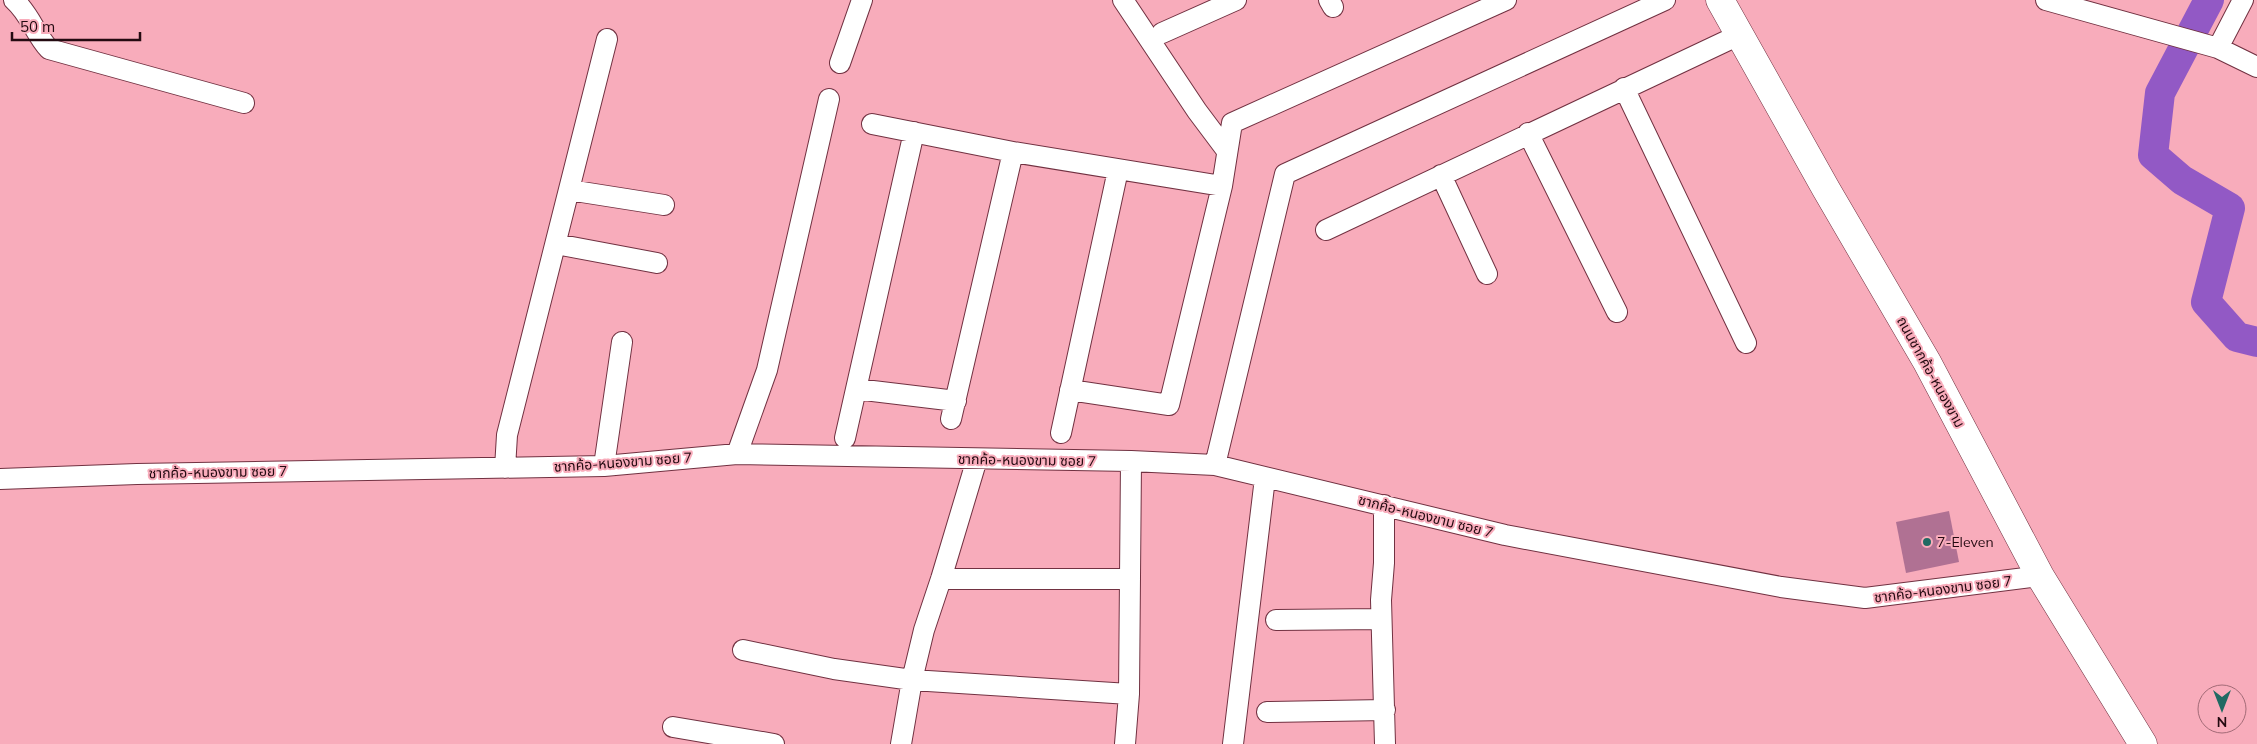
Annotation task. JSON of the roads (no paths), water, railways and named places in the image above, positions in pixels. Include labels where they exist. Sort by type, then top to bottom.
[{"type":"street","points":[[14,0],[32,20],[40,39],[49,49],[244,103]]},
{"type":"street","points":[[840,63],[862,0]]},
{"type":"street","points":[[1123,0],[1197,111],[1227,151]]},
{"type":"street","points":[[1162,33],[1236,0]]},
{"type":"street","points":[[1070,390],[1169,405],[1222,186],[1232,123],[1506,0]]},
{"type":"street","points":[[1215,465],[1285,174],[1666,0]]},
{"type":"street","name":"ถนนชากค้อ-หนองขาม","points":[[1720,0],[1830,197],[1927,362],[2040,576],[2143,744]]},
{"type":"street","points":[[2046,0],[2210,46],[2257,67]]},
{"type":"street","points":[[2210,46],[2243,0]]},
{"type":"street","points":[[1326,230],[1739,35]]},
{"type":"street","points":[[505,468],[507,435],[607,40]]},
{"type":"street","points":[[1624,88],[1746,343]]},
{"type":"street","points":[[737,454],[768,370],[829,99]]},
{"type":"street","points":[[872,124],[1013,152],[1222,186]]},
{"type":"street","points":[[845,438],[914,132]]},
{"type":"street","points":[[1528,133],[1617,312]]},
{"type":"street","points":[[856,389],[953,410],[1013,152]]},
{"type":"street","points":[[1061,432],[1118,170]]},
{"type":"street","points":[[1441,175],[1487,274]]},
{"type":"street","points":[[569,190],[664,205]]},
{"type":"street","points":[[556,244],[657,263]]},
{"type":"street","points":[[604,466],[622,342]]},
{"type":"street","name":"ชากค้อ-หนองขาม ซอย 7","points":[[0,479],[147,473],[604,466],[737,454],[1215,465],[1377,503],[1504,536],[1781,587],[1865,598],[2040,576]]},
{"type":"street","points":[[901,744],[912,680],[924,630],[977,459]]},
{"type":"street","points":[[1125,744],[1129,694],[1131,462]]},
{"type":"street","points":[[1233,744],[1265,478]]},
{"type":"street","points":[[1377,503],[1384,563],[1381,609],[1385,744]]},
{"type":"street","points":[[941,579],[1130,579]]},
{"type":"street","points":[[1276,620],[1381,609]]},
{"type":"street","points":[[743,650],[834,669],[912,680],[1129,694]]},
{"type":"street","points":[[1267,712],[1385,710]]},
{"type":"street","points":[[673,728],[774,744]]},
{"type":"waterway","points":[[2209,0],[2160,93],[2153,155],[2182,180],[2230,208],[2206,302],[2237,337],[2257,342]]},
{"type":"place","name":"7-Eleven","points":[[1927,542]]}]
